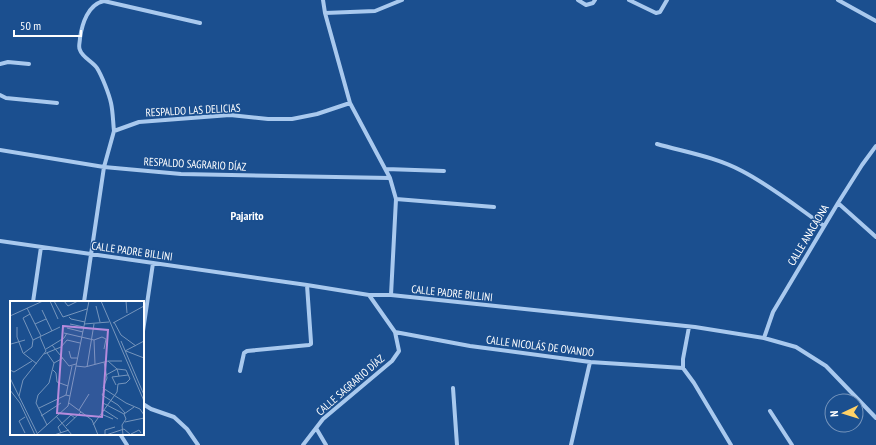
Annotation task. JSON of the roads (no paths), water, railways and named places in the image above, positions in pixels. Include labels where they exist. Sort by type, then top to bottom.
[{"type":"street","points":[[322,0],[350,103],[386,169],[396,199],[391,295]]},
{"type":"street","points":[[325,12],[375,11],[402,0]]},
{"type":"street","points":[[578,0],[586,5],[593,3],[595,0]]},
{"type":"street","points":[[629,0],[656,13],[660,12],[667,0]]},
{"type":"street","points":[[838,0],[876,21]]},
{"type":"street","points":[[847,5],[850,0]]},
{"type":"street","points":[[84,301],[104,166],[114,131],[111,102],[102,79],[96,67],[83,55],[80,50],[79,45],[82,27],[86,16],[94,6],[104,1],[200,23]]},
{"type":"street","points":[[0,64],[8,62],[29,64]]},
{"type":"street","points":[[0,95],[6,98],[57,103]]},
{"type":"street","name":"RESPALDO LAS DELICIAS","points":[[114,131],[139,122],[230,116],[292,119],[317,114],[350,103]]},
{"type":"street","points":[[657,144],[715,159],[741,170],[771,188],[824,226]]},
{"type":"street","name":"CALLE ANACAONA","points":[[764,338],[773,312],[838,203],[876,146]]},
{"type":"street","name":"RESPALDO SAGRARIO DÍAZ","points":[[0,150],[104,166],[181,174],[390,178]]},
{"type":"street","points":[[386,169],[444,171]]},
{"type":"street","points":[[396,199],[494,207]]},
{"type":"street","points":[[838,203],[876,237]]},
{"type":"street","name":"CALLE PADRE BILLINI","points":[[0,241],[369,295],[391,295],[689,327],[764,338],[796,347],[826,366],[876,418]]},
{"type":"street","points":[[33,301],[41,247]]},
{"type":"street","points":[[144,324],[153,264]]},
{"type":"street","points":[[240,371],[244,353],[247,350],[311,344],[307,285]]},
{"type":"street","name":"CALLE SAGRARIO DÍAZ","points":[[302,445],[323,418],[392,361],[399,351],[395,332],[369,295]]},
{"type":"street","points":[[689,327],[683,359],[683,368],[694,383],[731,445]]},
{"type":"street","name":"CALLE NICOLÁS DE OVANDO","points":[[395,332],[470,346],[590,362],[683,368]]},
{"type":"street","points":[[571,445],[590,362]]},
{"type":"street","points":[[453,388],[457,445]]},
{"type":"street","points":[[144,405],[151,409],[174,417],[187,429],[198,445]]},
{"type":"street","points":[[770,411],[792,445]]},
{"type":"street","points":[[316,428],[326,445]]},
{"type":"street","points":[[121,435],[127,445]]},
{"type":"district","name":"Pajarito","points":[[247,215]]}]
